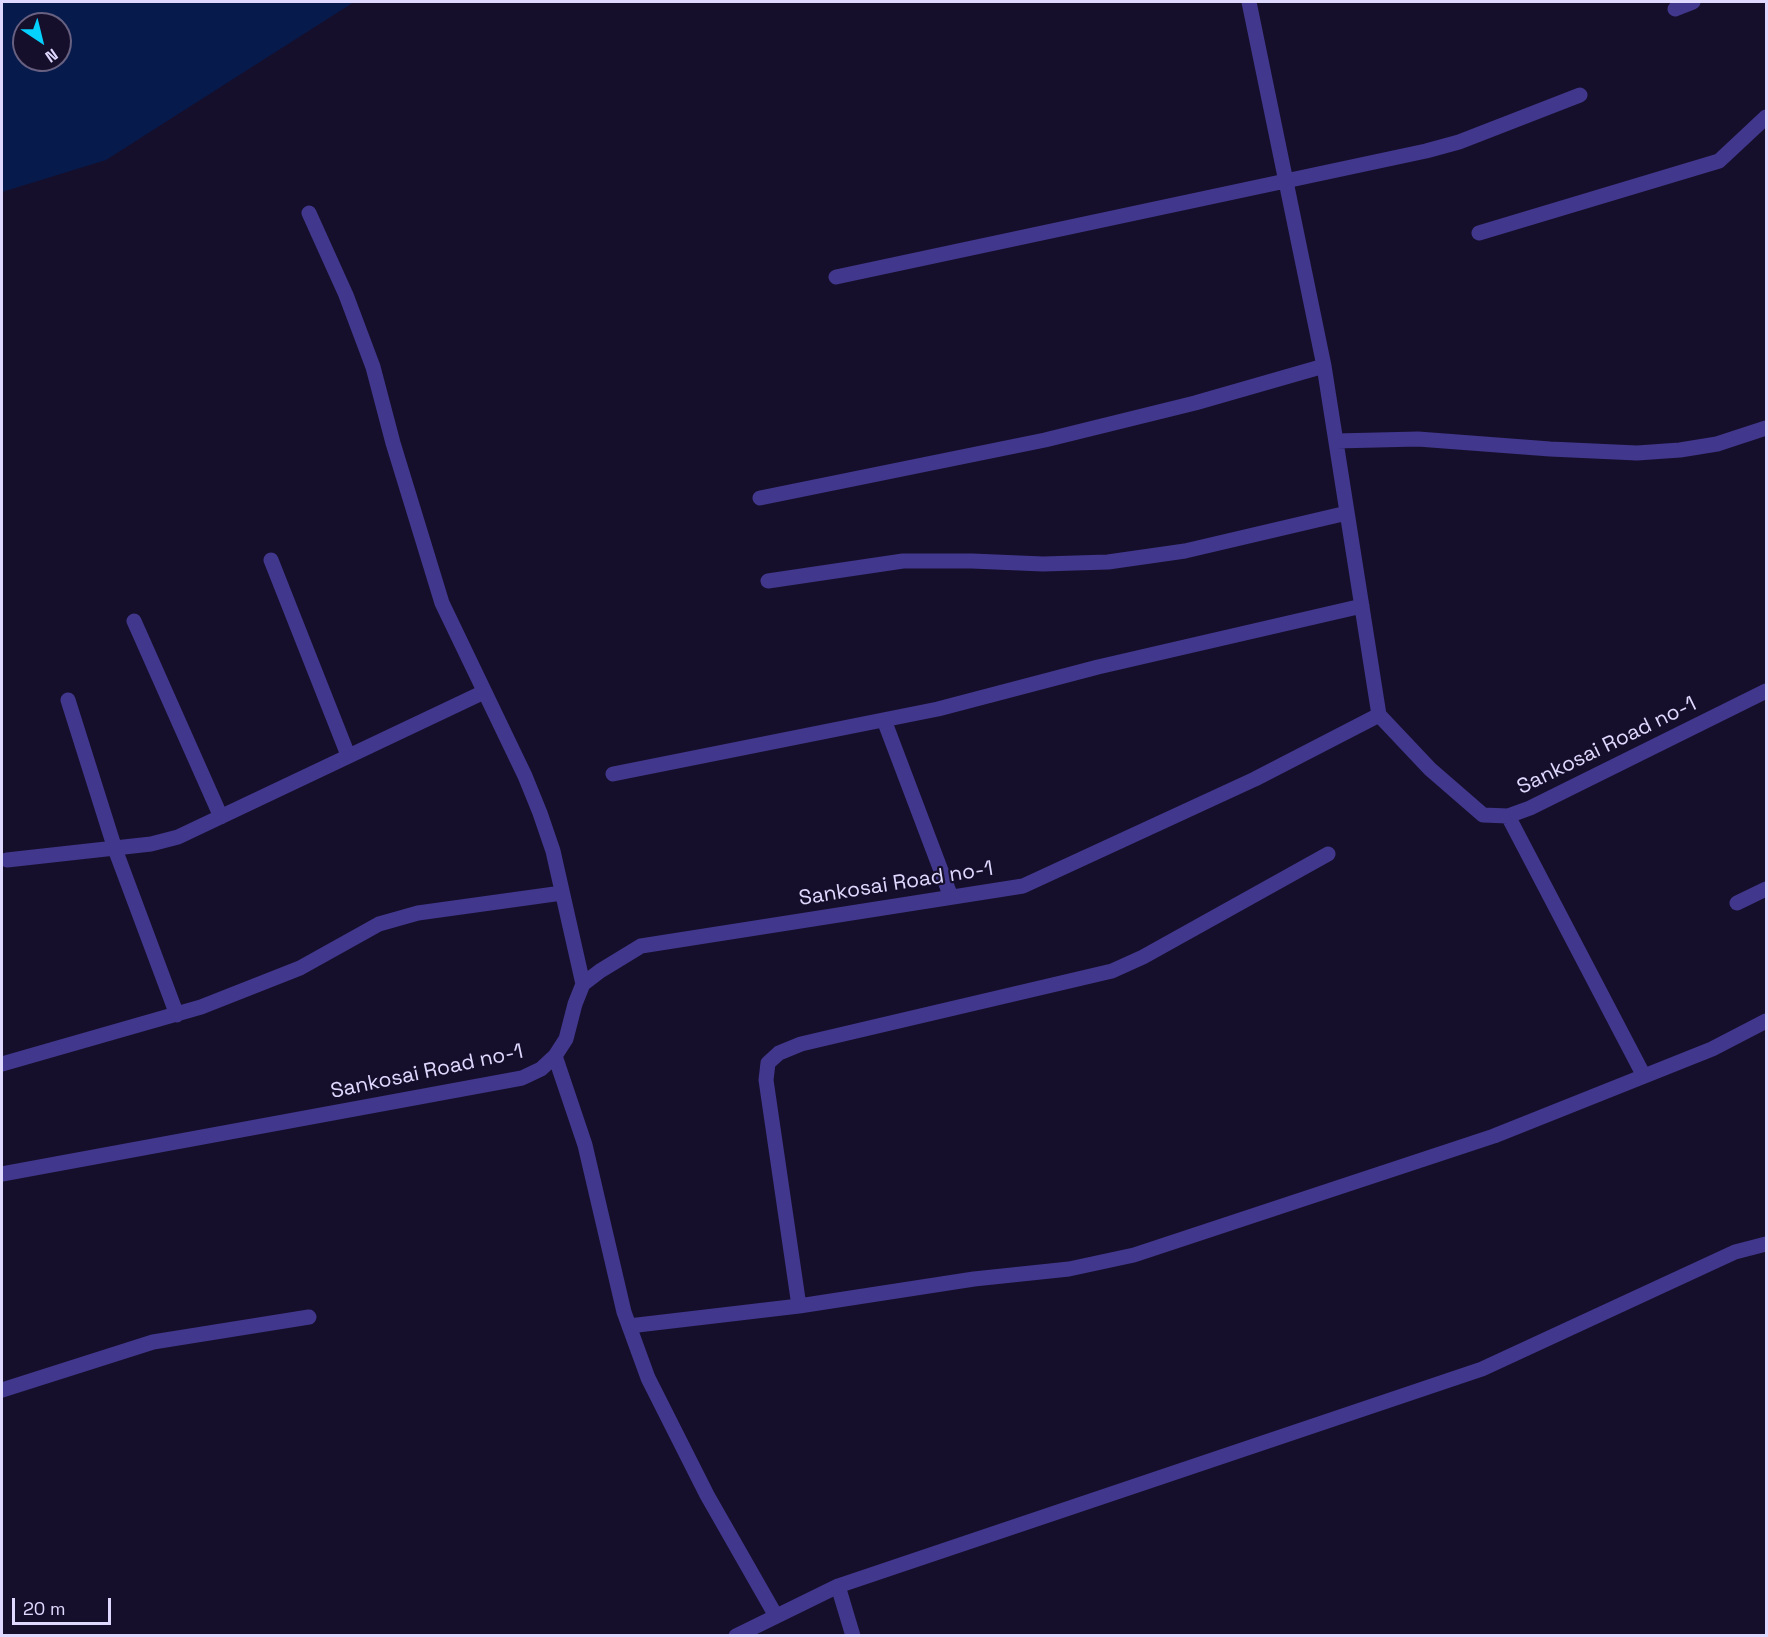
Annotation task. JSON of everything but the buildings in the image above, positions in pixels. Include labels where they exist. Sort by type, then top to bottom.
[{"type":"street","points":[[1249,2],[1324,366],[1379,715]]},
{"type":"street","points":[[1675,9],[1693,2]]},
{"type":"street","points":[[836,277],[1459,142],[1580,95]]},
{"type":"street","points":[[1479,232],[1719,161],[1761,120],[1767,117]]},
{"type":"street","points":[[309,213],[346,295],[373,367],[393,443],[442,603],[525,776],[552,851],[583,984]]},
{"type":"street","points":[[759,498],[1046,440],[1195,403],[1324,366]]},
{"type":"street","points":[[1336,441],[1418,439],[1637,453],[1680,450],[1717,444],[1767,428]]},
{"type":"street","points":[[768,580],[903,561],[1043,564],[1108,562],[1185,551],[1347,513]]},
{"type":"street","points":[[271,560],[348,756]]},
{"type":"street","points":[[613,774],[938,709],[1098,667],[1362,606]]},
{"type":"street","points":[[134,621],[220,817]]},
{"type":"street","points":[[7,860],[114,849],[151,844],[178,837],[484,692]]},
{"type":"street","name":"Sankosai Road no-1","points":[[2,1174],[522,1078],[540,1069],[555,1056],[566,1039],[583,984],[641,946],[1023,886],[1255,779],[1379,715],[1430,769],[1483,815],[1508,816],[1530,808],[1767,692]]},
{"type":"street","points":[[68,700],[114,849],[177,1015]]},
{"type":"street","points":[[884,720],[951,897]]},
{"type":"street","points":[[1508,816],[1644,1076]]},
{"type":"street","points":[[799,1306],[766,1080],[768,1063],[779,1053],[801,1044],[1112,970],[1143,957],[1328,854]]},
{"type":"street","points":[[1737,903],[1767,889]]},
{"type":"street","points":[[2,1064],[201,1007],[300,968],[379,924],[418,913],[562,893]]},
{"type":"street","points":[[629,1326],[799,1306],[974,1279],[1069,1269],[1134,1255],[1494,1136],[1712,1049],[1767,1021]]},
{"type":"street","points":[[555,1056],[585,1146],[629,1326],[648,1378],[707,1495],[776,1616]]},
{"type":"street","points":[[736,1635],[838,1586],[1482,1369],[1735,1251],[1767,1244]]},
{"type":"street","points":[[2,1390],[153,1342],[309,1317]]},
{"type":"street","points":[[838,1586],[853,1635]]},
{"type":"water","points":[[2,2],[354,2],[106,160],[2,192]]}]
